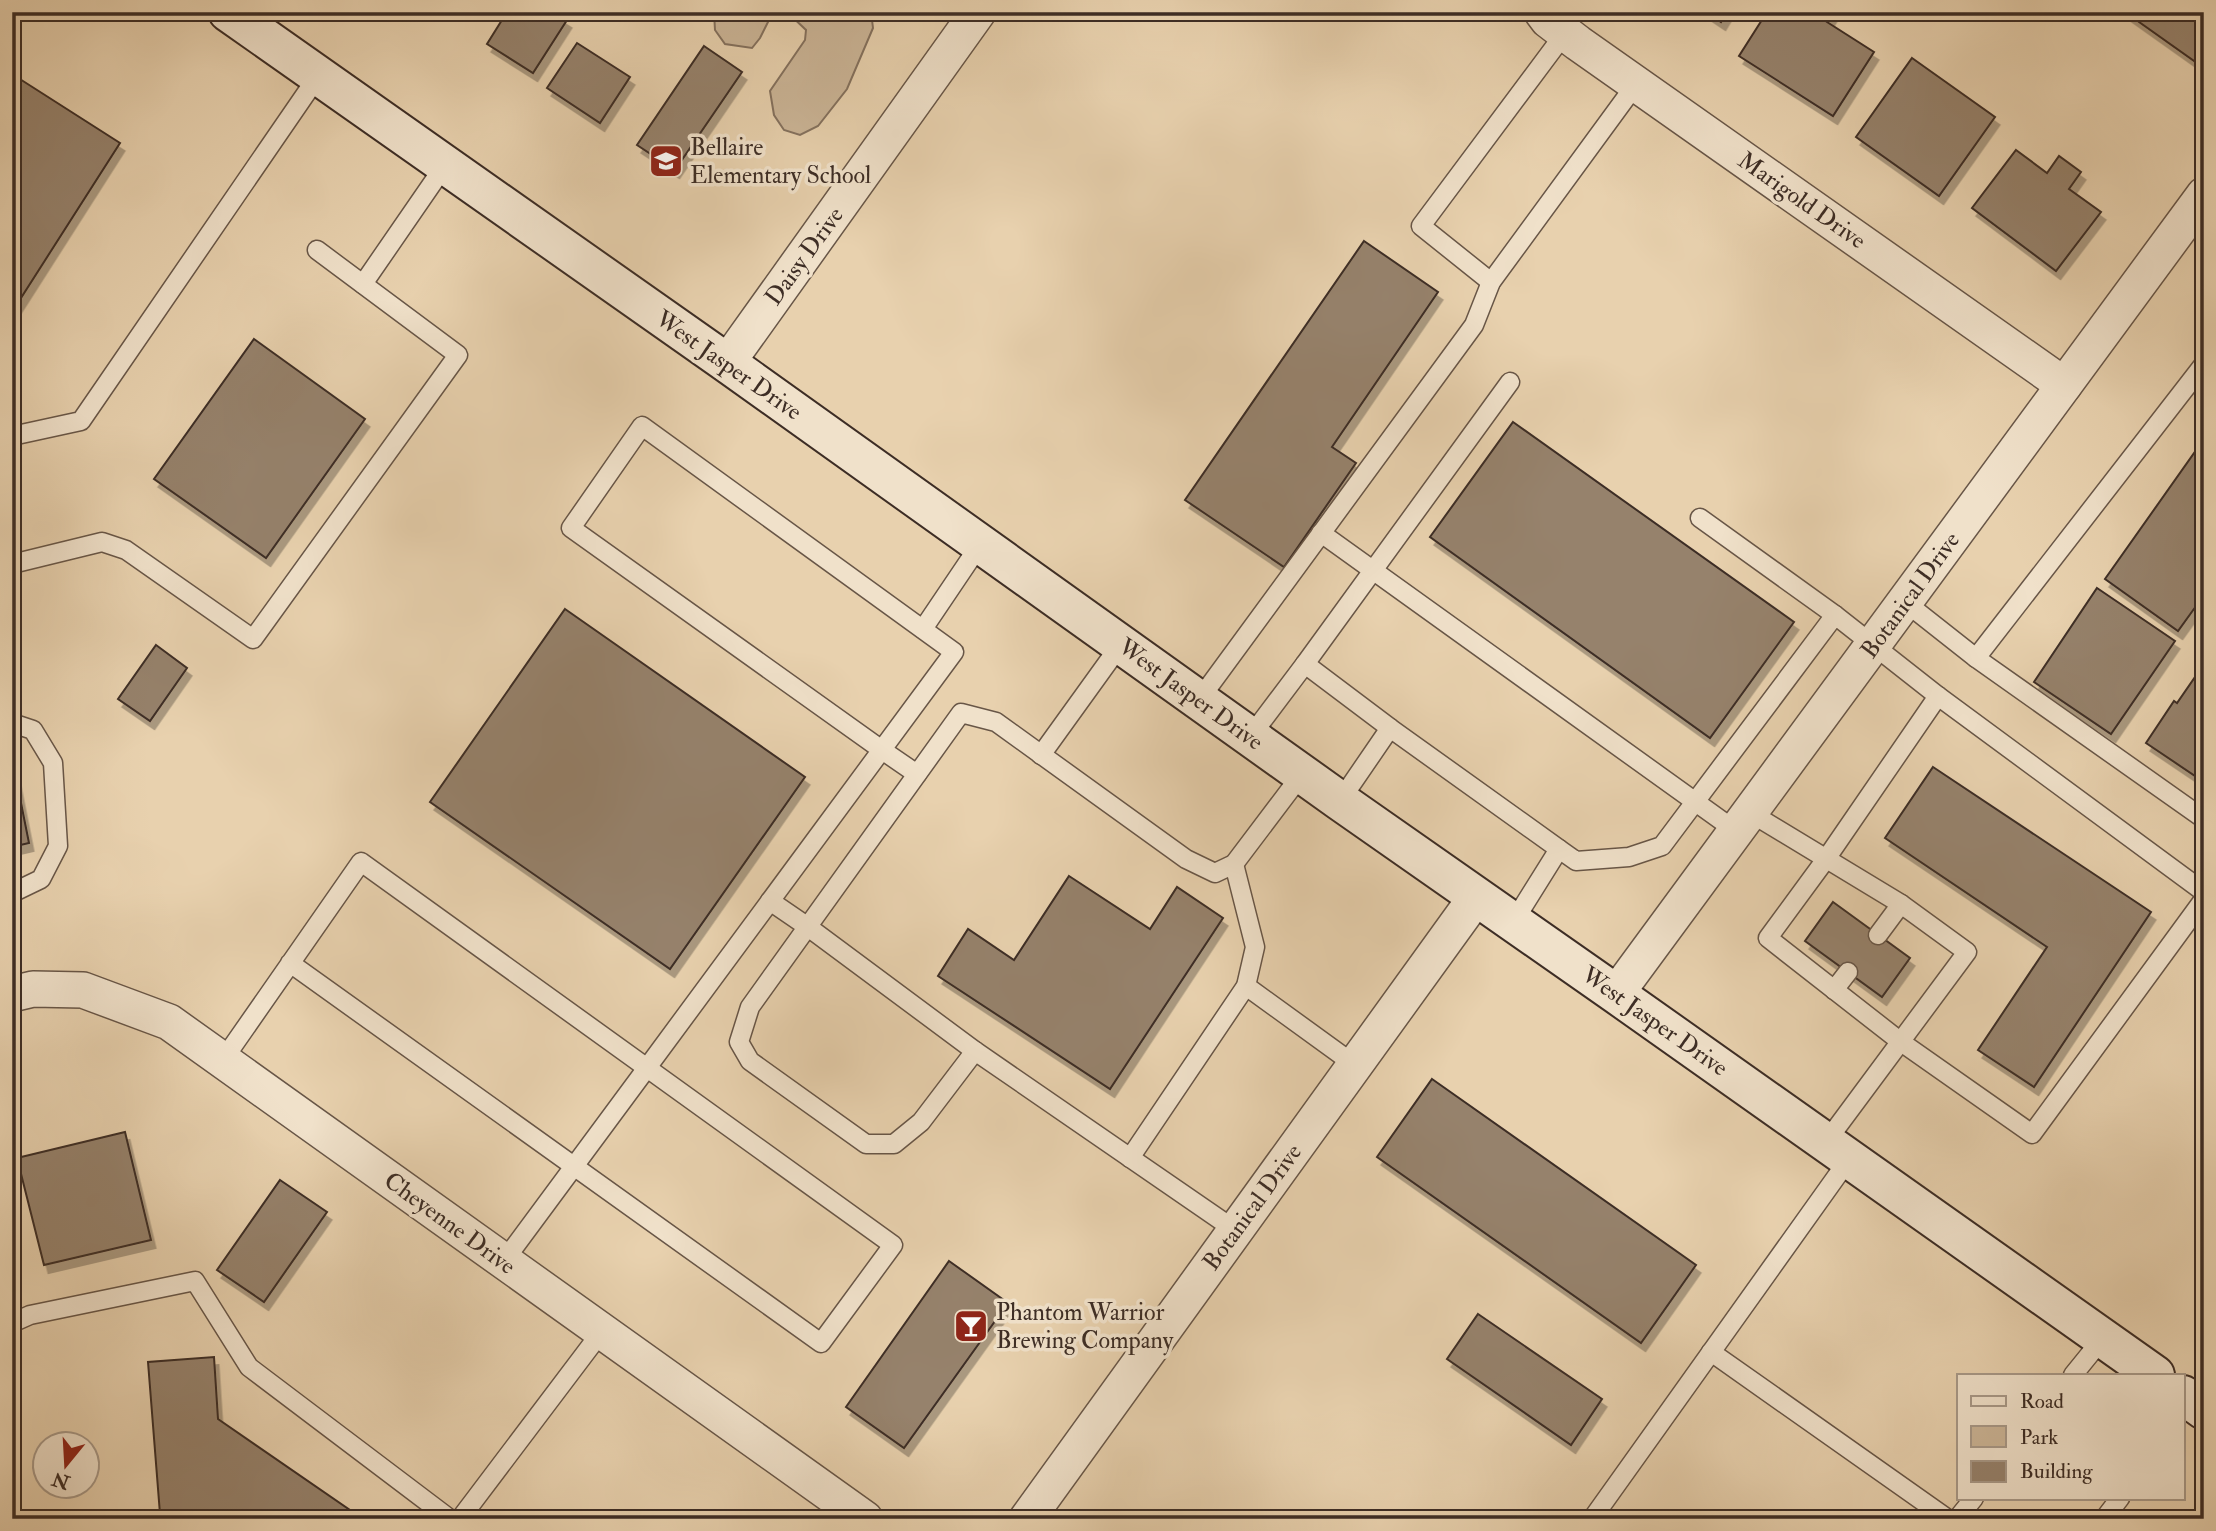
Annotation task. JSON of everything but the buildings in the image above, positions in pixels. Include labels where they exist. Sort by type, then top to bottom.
[{"type":"street","name":"West Jasper Drive","points":[[228,12],[2154,1374]]},
{"type":"street","name":"Daisy Drive","points":[[727,363],[978,12]]},
{"type":"street","name":"Marigold Drive","points":[[1553,23],[2064,385]]},
{"type":"street","name":"Botanical Drive","points":[[1616,994],[2204,195]]},
{"type":"street","name":"Botanical Drive","points":[[1027,1519],[1477,896]]},
{"type":"street","name":"Cheyenne Drive","points":[[12,994],[33,989],[83,989],[169,1021],[865,1519]]},
{"type":"lane","points":[[1491,282],[1420,226],[1553,23]]},
{"type":"lane","points":[[12,436],[81,421],[318,76]]},
{"type":"lane","points":[[1199,700],[1474,325],[1491,282],[1636,84]]},
{"type":"lane","points":[[363,284],[445,165]]},
{"type":"lane","points":[[12,564],[102,542],[126,550],[253,639],[458,355],[317,250]]},
{"type":"lane","points":[[1976,658],[2204,364]]},
{"type":"lane","points":[[1250,737],[1510,382]]},
{"type":"lane","points":[[504,1261],[883,750],[954,652],[642,426],[570,528],[883,750],[917,774]]},
{"type":"lane","points":[[1700,518],[1835,615],[1938,696],[2204,892]]},
{"type":"lane","points":[[1321,533],[1694,801],[1826,859],[1901,904],[1968,953],[1901,1042],[1838,1151],[1711,1352],[1592,1519]]},
{"type":"lane","points":[[923,629],[981,543]]},
{"type":"lane","points":[[1905,602],[1976,658],[2204,819]]},
{"type":"lane","points":[[1305,664],[1576,861],[1629,856],[1662,846],[1835,615]]},
{"type":"lane","points":[[1041,755],[1121,644]]},
{"type":"lane","points":[[1938,696],[1768,938],[1901,1042],[2032,1134],[2204,899]]},
{"type":"lane","points":[[975,1051],[921,1122],[894,1144],[866,1144],[750,1061],[739,1042],[750,1007],[961,713],[996,722],[1186,859],[1215,873],[1234,864],[1302,774]]},
{"type":"lane","points":[[12,723],[33,730],[53,762],[58,846],[40,879],[12,893]]},
{"type":"lane","points":[[1340,801],[1390,728]]},
{"type":"lane","points":[[1514,921],[1559,849]]},
{"type":"lane","points":[[223,1060],[290,963],[361,862],[893,1245],[821,1343],[290,963]]},
{"type":"lane","points":[[1130,1157],[1246,986],[1255,947],[1234,864]]},
{"type":"lane","points":[[770,901],[808,926],[975,1051],[1235,1230]]},
{"type":"lane","points":[[1878,935],[1901,904]]},
{"type":"lane","points":[[1834,990],[1848,972]]},
{"type":"lane","points":[[1246,986],[1355,1065]]},
{"type":"lane","points":[[12,1323],[30,1315],[195,1281],[249,1367],[450,1519]]},
{"type":"lane","points":[[460,1519],[602,1331]]},
{"type":"lane","points":[[2074,1374],[2103,1338]]},
{"type":"lane","points":[[1711,1352],[1948,1519]]},
{"type":"lane","points":[[1956,1519],[1971,1500]]},
{"type":"lane","points":[[2104,1519],[2118,1500]]},
{"type":"green space","points":[[714,12],[773,12],[752,48],[725,44],[715,30]]},
{"type":"green space","points":[[787,12],[871,12],[873,28],[847,89],[818,126],[800,135],[784,130],[774,115],[770,91],[805,40],[806,30]]},
{"type":"place","name":"Bellaire Elementary School","points":[[666,161]]},
{"type":"place","name":"Phantom Warrior Brewing Company","points":[[971,1326]]}]
